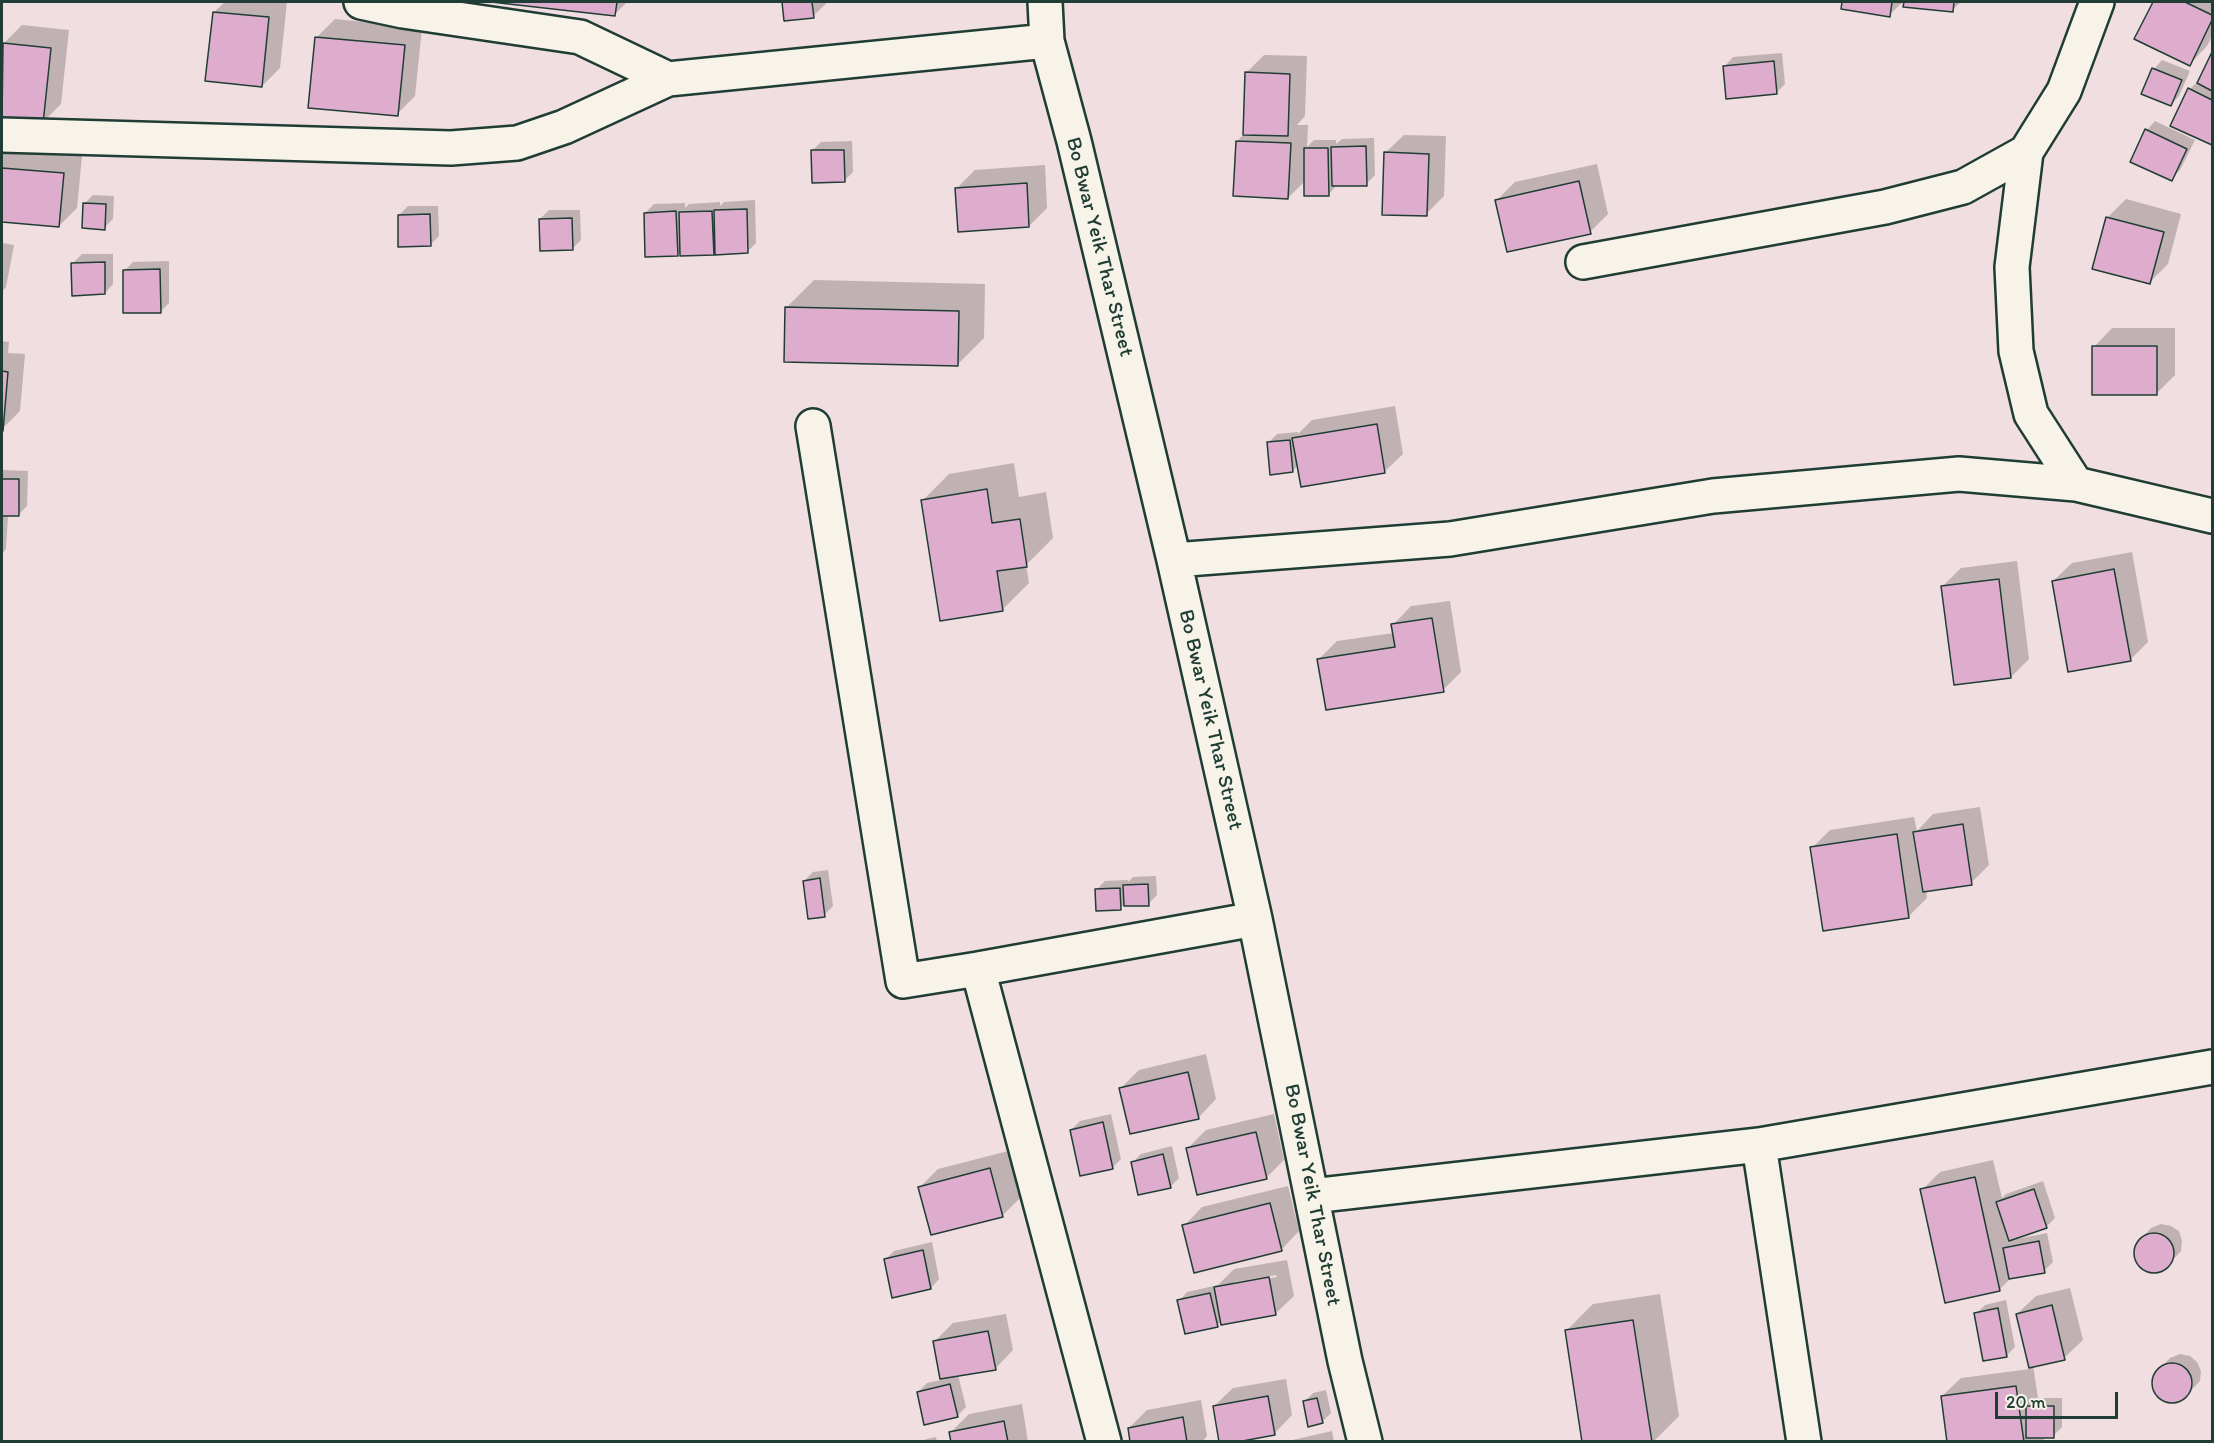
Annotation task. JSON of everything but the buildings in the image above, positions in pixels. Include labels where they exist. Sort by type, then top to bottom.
[{"type":"street","points":[[361,2],[403,11],[580,37],[668,79]]},
{"type":"street","name":"Bo Bwar Yeik Thar Street","points":[[1045,2],[1047,41],[1074,141],[1174,561],[1255,919],[1365,1442]]},
{"type":"street","points":[[2076,484],[2031,414],[2016,351],[2012,267],[2026,152],[2064,92],[2097,2]]},
{"type":"street","points":[[2,135],[451,148],[517,143],[564,127],[668,79],[1047,41]]},
{"type":"street","points":[[1583,262],[1885,207],[1963,187],[2026,152]]},
{"type":"street","points":[[813,426],[903,981],[1255,919]]},
{"type":"street","points":[[1174,561],[1450,539],[1713,496],[1959,474],[2076,484],[2212,516]]},
{"type":"street","points":[[978,969],[1104,1442]]},
{"type":"street","points":[[1312,1196],[1759,1145],[2212,1067]]},
{"type":"street","points":[[1759,1145],[1804,1442]]}]
